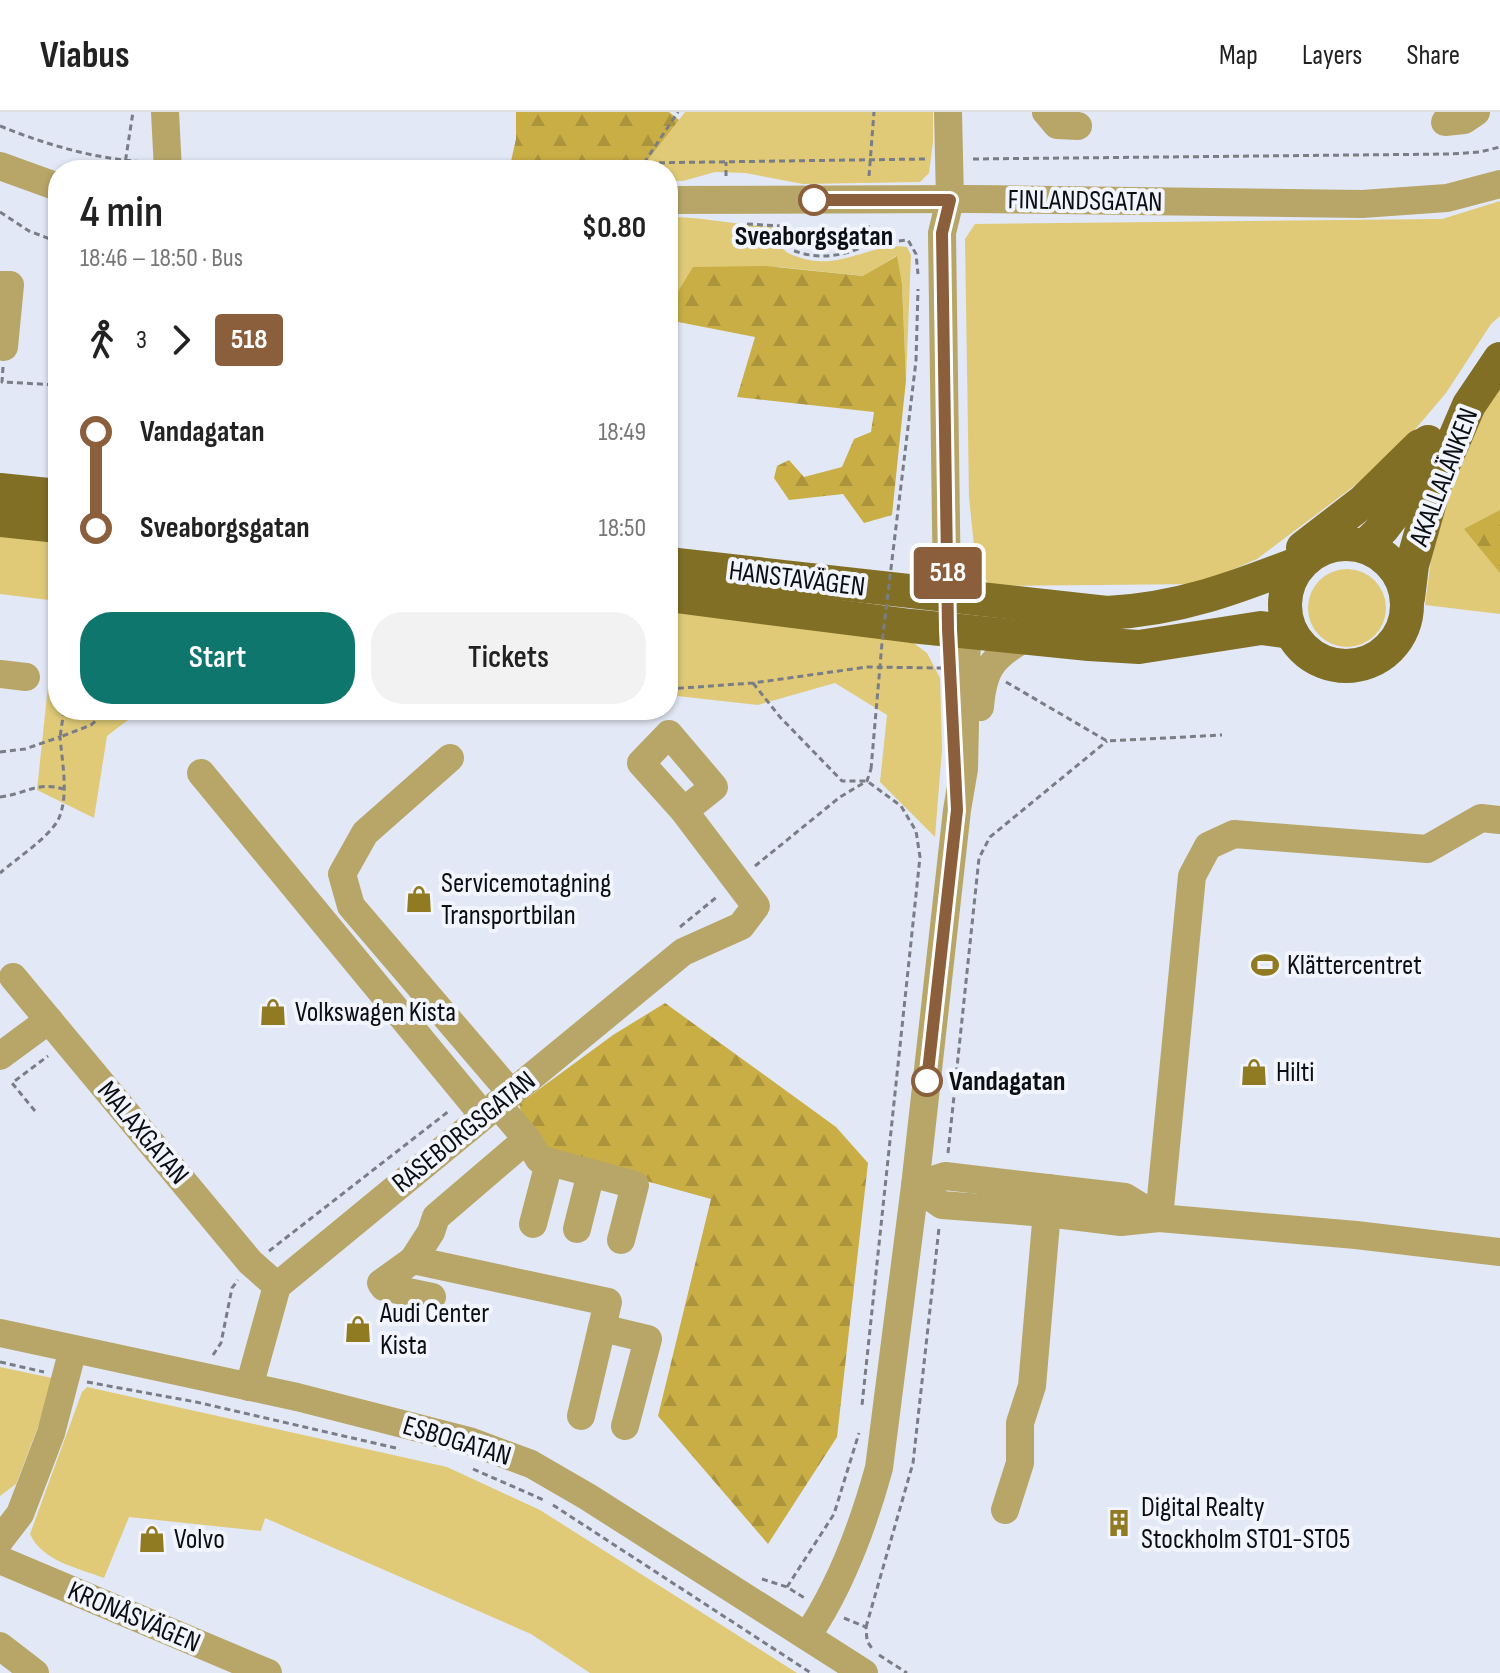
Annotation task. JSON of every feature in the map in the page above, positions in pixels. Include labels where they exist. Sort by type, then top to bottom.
[{"type":"main road","name":"AKALLALÄNKEN","points":[[1364,546],[1383,529],[1407,492],[1450,402],[1500,331]]},
{"type":"main road","name":"AKALLALÄNKEN","points":[[1407,602],[1412,565],[1435,484],[1469,405],[1500,359]]},
{"type":"main road","points":[[1264,577],[1364,501],[1432,435]]},
{"type":"main road","points":[[0,490],[48,495]]},
{"type":"main road","points":[[0,520],[48,525]]},
{"type":"main road","points":[[1331,545],[1364,546],[1381,555],[1395,568],[1404,584],[1407,602],[1406,620],[1392,645],[1382,655],[1366,663],[1349,666],[1331,665],[1314,658],[1301,647],[1291,632],[1285,614],[1285,595],[1291,577],[1315,551],[1331,545]]},
{"type":"main road","name":"HANSTAVÄGEN","points":[[678,596],[957,614],[1145,611],[1186,603],[1302,562]]},
{"type":"main road","name":"HANSTAVÄGEN","points":[[678,566],[957,614],[1025,638],[1139,647],[1261,628],[1291,632]]},
{"type":"street","points":[[165,112],[167,160]]},
{"type":"street","points":[[948,112],[950,200],[958,227],[957,810]]},
{"type":"street","points":[[1046,112],[1057,125],[1078,126]]},
{"type":"street","points":[[1445,122],[1464,120],[1476,112]]},
{"type":"street","points":[[0,166],[48,183]]},
{"type":"street","name":"FINLANDSGATAN","points":[[678,200],[1362,204],[1447,198],[1500,184]]},
{"type":"street","points":[[0,285],[10,285],[4,347]]},
{"type":"street","points":[[807,1636],[824,1611],[866,1512],[879,1468],[964,769],[957,614]]},
{"type":"street","points":[[964,769],[977,741],[986,669],[1025,638]]},
{"type":"street","points":[[450,758],[365,833],[342,874],[351,906],[497,1104]]},
{"type":"street","points":[[201,773],[497,1104],[527,1139],[539,1159],[635,1185],[621,1240]]},
{"type":"street","name":"RASEBORGSGATAN","points":[[277,1286],[683,952],[741,926],[756,906],[684,811]]},
{"type":"street","points":[[1159,1218],[1192,876],[1208,846],[1234,834],[1427,849],[1481,818],[1500,820]]},
{"type":"street","name":"MALAXGATAN","points":[[13,977],[250,1262],[277,1286]]},
{"type":"street","points":[[0,1056],[58,1031]]},
{"type":"street","points":[[432,1297],[384,1287],[381,1283],[413,1260],[431,1232],[436,1217],[527,1139]]},
{"type":"street","points":[[533,1224],[549,1163]]},
{"type":"street","points":[[577,1229],[591,1173]]},
{"type":"street","points":[[915,1186],[942,1205],[1048,1200],[1121,1222],[1159,1218],[1356,1235],[1500,1252]]},
{"type":"street","points":[[1005,1510],[1020,1463],[1020,1423],[1032,1386],[1048,1200]]},
{"type":"street","points":[[413,1260],[608,1302],[581,1416]]},
{"type":"street","points":[[249,1387],[277,1286]]},
{"type":"street","points":[[602,1328],[648,1339],[625,1426]]},
{"type":"street","name":"ESBOGATAN","points":[[0,1333],[249,1387],[469,1441],[531,1464],[864,1673]]},
{"type":"street","points":[[0,1540],[10,1511],[51,1433],[73,1349]]},
{"type":"street","name":"KRONÅSVÄGEN","points":[[0,1560],[260,1672]]},
{"type":"street","points":[[0,1646],[35,1673]]},
{"type":"path","points":[[126,160],[133,112]]},
{"type":"path","points":[[646,160],[678,112]]},
{"type":"path","points":[[869,187],[868,160],[874,112]]},
{"type":"path","points":[[0,126],[35,140],[119,160]]},
{"type":"path","points":[[968,159],[1450,154],[1500,147]]},
{"type":"path","points":[[678,163],[925,159]]},
{"type":"path","points":[[726,162],[726,180]]},
{"type":"path","points":[[785,201],[781,226],[792,250],[807,256],[850,254],[868,244],[908,240],[916,254],[916,361],[882,643],[871,769]]},
{"type":"path","points":[[0,212],[29,231],[48,238]]},
{"type":"path","points":[[868,225],[868,244]]},
{"type":"path","points":[[4,347],[2,382],[48,384]]},
{"type":"path","points":[[753,683],[780,717],[842,781],[867,781],[901,806],[916,831],[920,857],[861,1415]]},
{"type":"path","points":[[0,873],[59,819],[63,789],[60,737],[63,720]]},
{"type":"path","points":[[0,752],[25,749],[91,725],[97,720]]},
{"type":"path","points":[[0,797],[17,795],[46,784],[63,789]]},
{"type":"path","points":[[35,1111],[12,1083],[58,1031]]},
{"type":"path","points":[[0,1362],[411,1451]]},
{"type":"path","points":[[787,1587],[834,1514],[860,1430]]},
{"type":"path","points":[[470,1467],[548,1502],[811,1673]]},
{"type":"shaded area","points":[[685,112],[933,112],[929,173],[920,182],[803,184],[745,173],[715,172],[678,181],[678,160],[648,160]]},
{"type":"shaded area","points":[[1500,201],[1500,316],[1491,324],[1446,393],[1390,459],[1257,559],[1199,584],[990,586],[976,566],[969,497],[965,239],[975,224],[1442,219]]},
{"type":"shaded area","points":[[678,217],[774,227],[784,250],[816,261],[843,259],[895,246],[907,247],[911,255],[906,380],[902,284],[896,256],[864,276],[779,267],[678,304]]},
{"type":"shaded area","points":[[1500,381],[1500,614],[1425,605],[1436,522],[1471,432]]},
{"type":"shaded area","points":[[0,535],[48,540],[48,600],[0,594]]},
{"type":"shaded area","points":[[1347,569],[1362,572],[1374,581],[1383,593],[1386,608],[1383,623],[1374,635],[1362,644],[1347,647],[1332,644],[1320,635],[1311,623],[1308,608],[1311,593],[1320,581],[1332,572]]},
{"type":"shaded area","points":[[678,611],[904,636],[927,653],[940,678],[942,749],[935,837],[880,782],[887,715],[835,683],[758,705],[678,696]]},
{"type":"shaded area","points":[[48,686],[48,720],[128,720],[107,736],[94,818],[37,790]]},
{"type":"shaded area","points":[[0,1367],[52,1378],[48,1401],[16,1484],[0,1496]]},
{"type":"shaded area","points":[[87,1387],[447,1467],[540,1510],[797,1673],[590,1673],[531,1634],[265,1518],[261,1531],[129,1517],[104,1578],[72,1567],[43,1551],[30,1534],[82,1392]]},
{"type":"green space","points":[[516,112],[669,112],[679,120],[648,160],[511,160],[516,139]]},
{"type":"green space","points":[[897,256],[902,284],[906,380],[892,515],[864,523],[843,494],[789,500],[774,478],[777,466],[789,460],[804,477],[842,467],[854,439],[871,432],[874,412],[737,397],[755,337],[678,322],[678,292],[693,267],[766,266],[863,276]]},
{"type":"green space","points":[[1500,510],[1500,573],[1464,529]]},
{"type":"green space","points":[[665,1003],[836,1127],[868,1163],[837,1437],[768,1544],[658,1416],[711,1199],[545,1153],[523,1120],[519,1104],[613,1035]]},
{"type":"bus line","name":"518","points":[[814,200],[950,200],[942,233],[948,629],[957,810],[927,1081]]},
{"type":"place","name":"Sveaborgsgatan","points":[[814,200]]},
{"type":"place","name":"Servicemotagning Transportbilan","points":[[419,899]]},
{"type":"place","name":"Klättercentret","points":[[1265,965]]},
{"type":"place","name":"Volkswagen Kista","points":[[273,1012]]},
{"type":"place","name":"Hilti","points":[[1254,1072]]},
{"type":"place","name":"Vandagatan","points":[[927,1081]]},
{"type":"place","name":"Audi Center Kista","points":[[358,1329]]},
{"type":"place","name":"Digital Realty Stockholm STO1-STO5","points":[[1119,1523]]},
{"type":"place","name":"Volvo","points":[[152,1539]]}]
